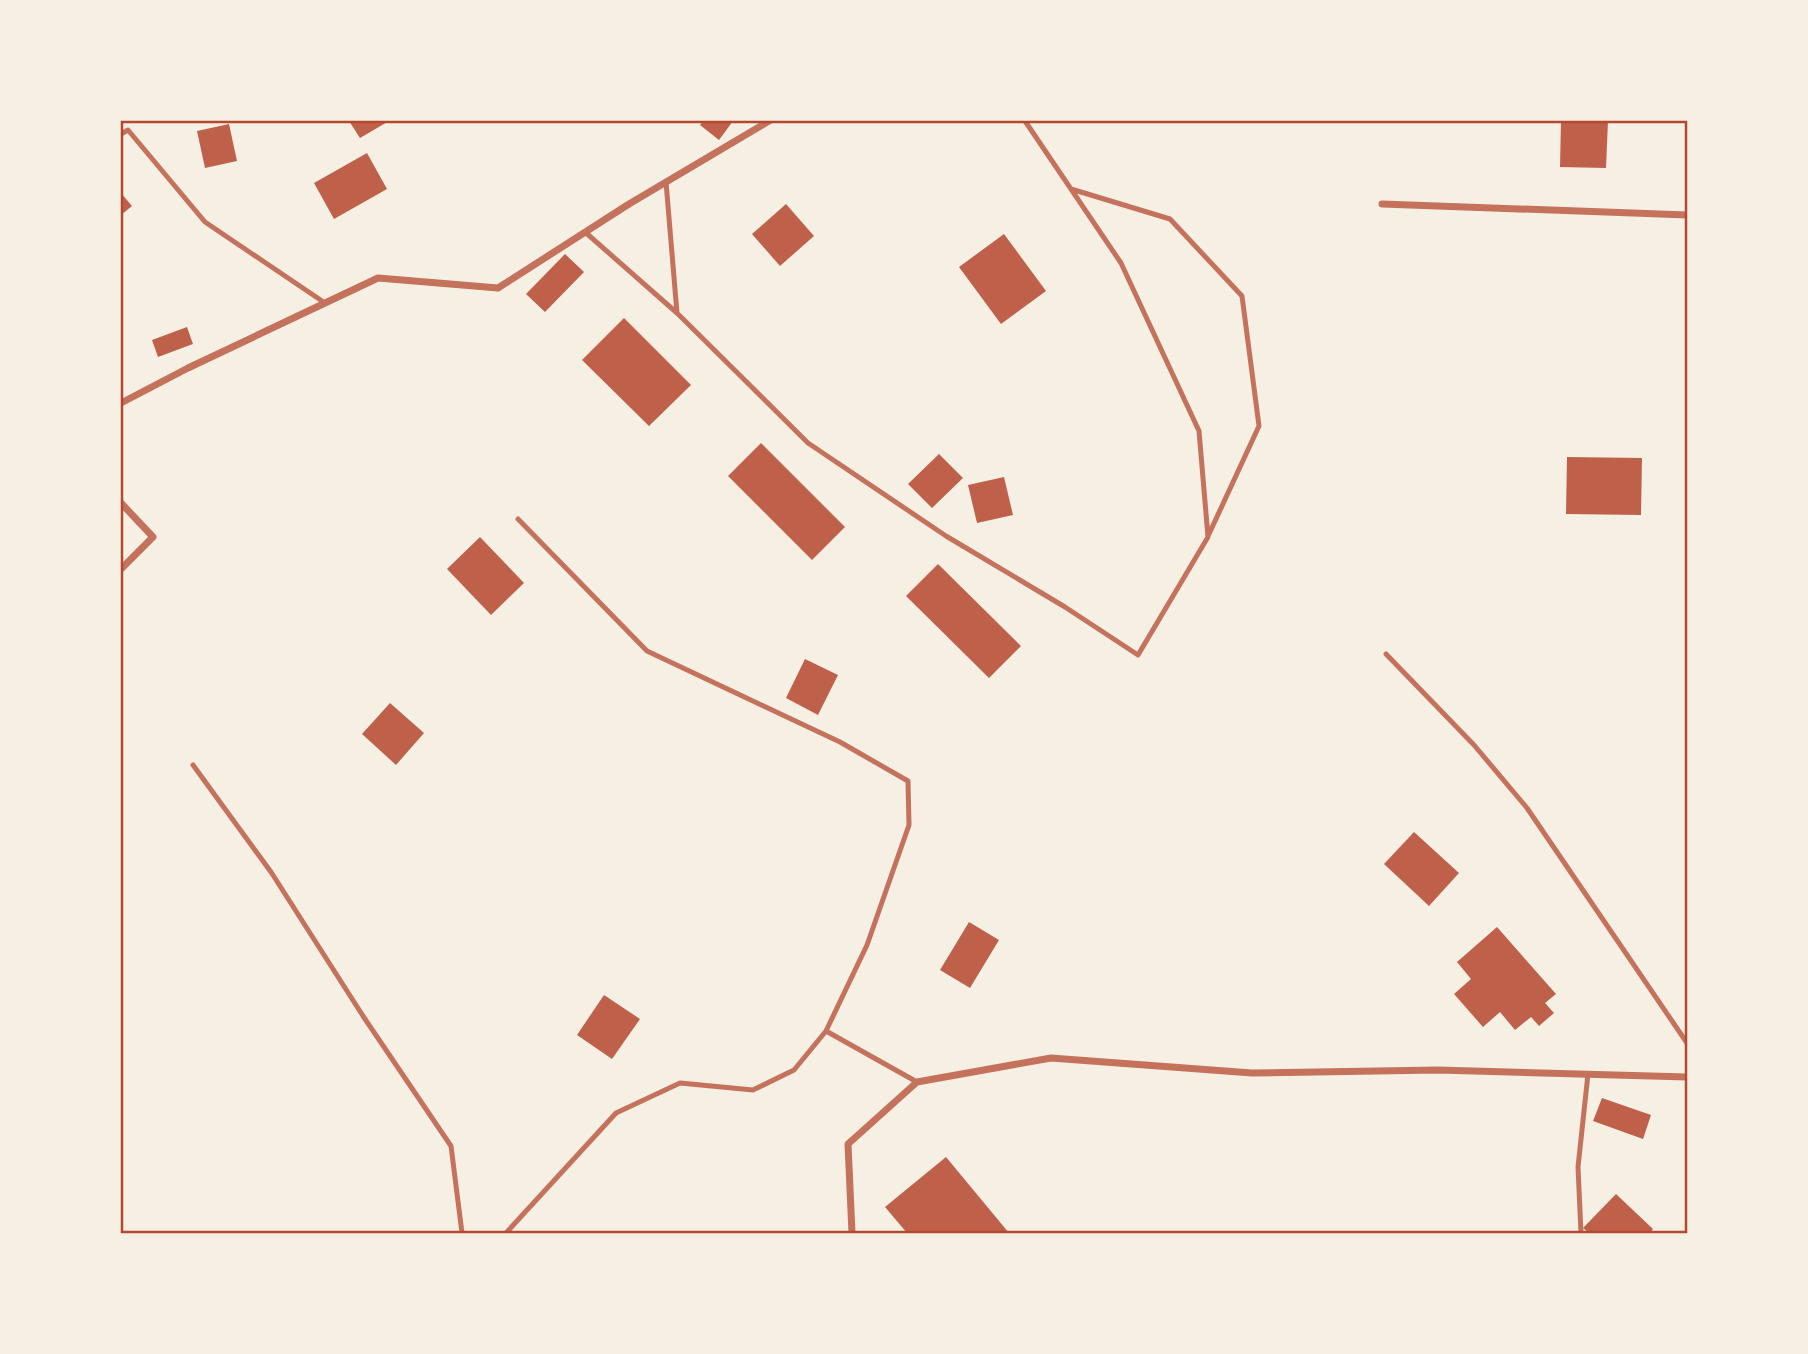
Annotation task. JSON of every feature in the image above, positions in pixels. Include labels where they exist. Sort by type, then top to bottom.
[{"type":"street","points":[[121,403],[377,278],[498,288],[584,232],[769,121]]},
{"type":"street","points":[[1382,204],[1687,215]]},
{"type":"street","points":[[121,503],[153,537],[121,569]]},
{"type":"street","points":[[852,1233],[848,1144],[917,1082],[1051,1058],[1252,1073],[1438,1070],[1687,1077]]},
{"type":"lane","points":[[1025,121],[1122,263],[1199,431],[1208,537]]},
{"type":"lane","points":[[121,134],[128,130],[205,222],[324,303]]},
{"type":"lane","points":[[666,182],[677,313]]},
{"type":"lane","points":[[584,232],[677,313],[808,443],[946,536],[1065,607],[1138,655],[1208,537],[1259,426],[1242,296],[1170,219],[1072,189]]},
{"type":"lane","points":[[506,1233],[616,1113],[680,1083],[752,1090],[793,1070],[826,1031],[867,945],[909,825],[908,781],[841,742],[647,651],[518,519]]},
{"type":"lane","points":[[1387,654],[1474,745],[1527,808],[1687,1043]]},
{"type":"lane","points":[[193,765],[271,872],[363,1016],[451,1146],[463,1233]]},
{"type":"lane","points":[[826,1031],[917,1082]]},
{"type":"lane","points":[[1581,1233],[1578,1167],[1588,1074]]},
{"type":"building","points":[[349,121],[389,121],[360,138]]},
{"type":"building","points":[[703,121],[733,121],[719,140],[700,125]]},
{"type":"building","points":[[1561,121],[1608,121],[1606,168],[1560,167]]},
{"type":"building","points":[[229,124],[237,161],[205,168],[197,131]]},
{"type":"building","points":[[367,153],[387,189],[334,219],[314,183]]},
{"type":"building","points":[[121,193],[132,206],[121,215]]},
{"type":"building","points":[[786,204],[814,236],[780,266],[752,234]]},
{"type":"building","points":[[1004,234],[1046,291],[1001,324],[959,267]]},
{"type":"building","points":[[565,254],[584,272],[545,312],[526,294]]},
{"type":"building","points":[[624,318],[691,385],[649,426],[582,360]]},
{"type":"building","points":[[187,327],[193,344],[158,357],[152,340]]},
{"type":"building","points":[[761,443],[845,527],[812,560],[728,476]]},
{"type":"building","points":[[939,454],[963,478],[932,508],[908,484]]},
{"type":"building","points":[[1567,457],[1642,458],[1641,515],[1566,514]]},
{"type":"building","points":[[1004,477],[1013,515],[977,523],[968,485]]},
{"type":"building","points":[[480,537],[524,583],[491,615],[447,569]]},
{"type":"building","points":[[938,564],[1021,646],[989,678],[906,596]]},
{"type":"building","points":[[805,659],[838,675],[818,715],[786,698]]},
{"type":"building","points":[[390,703],[424,733],[396,765],[362,734]]},
{"type":"building","points":[[1414,832],[1459,873],[1429,906],[1384,864]]},
{"type":"building","points":[[969,922],[999,940],[970,988],[940,970]]},
{"type":"building","points":[[1497,927],[1556,994],[1545,1003],[1554,1013],[1539,1026],[1531,1017],[1515,1030],[1500,1012],[1483,1027],[1454,994],[1471,979],[1457,962]]},
{"type":"building","points":[[604,995],[640,1019],[612,1059],[577,1035]]},
{"type":"building","points":[[1602,1098],[1651,1115],[1643,1139],[1593,1121]]},
{"type":"building","points":[[946,1157],[1009,1233],[907,1233],[885,1207]]},
{"type":"building","points":[[1616,1194],[1653,1229],[1650,1233],[1589,1233],[1583,1228]]}]
